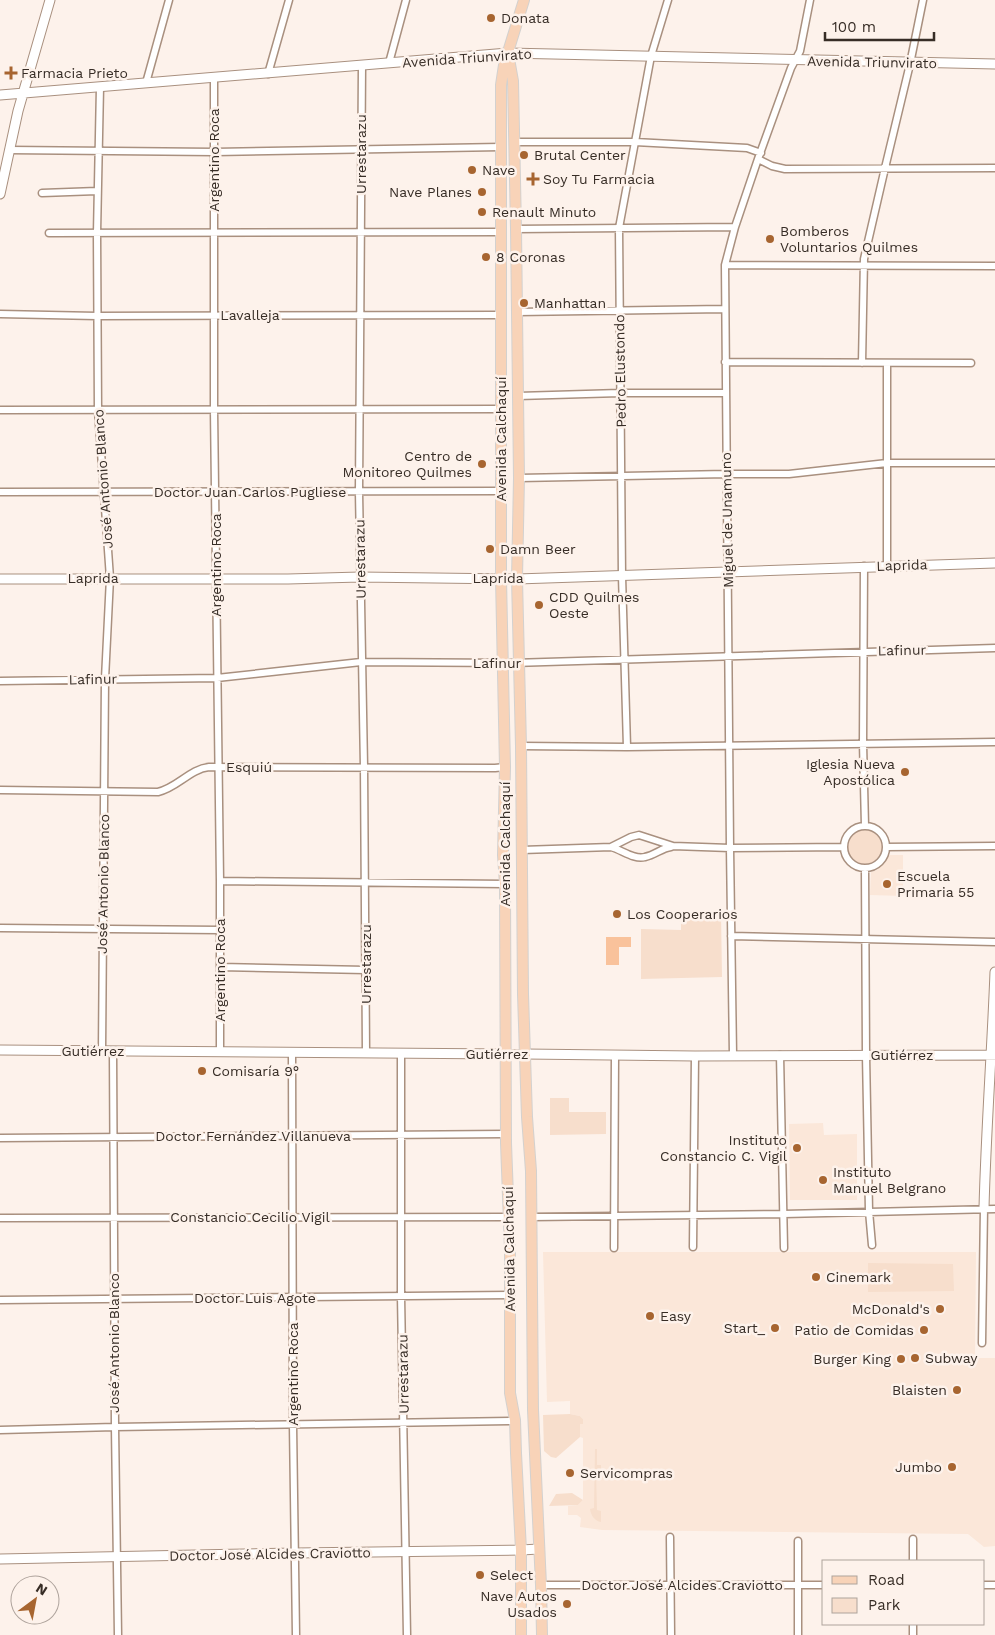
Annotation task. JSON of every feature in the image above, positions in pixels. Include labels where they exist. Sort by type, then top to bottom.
[{"type":"main road","name":"Avenida Calchaquí","points":[[521,1635],[521,1550],[514,1420],[510,1393],[510,1296],[505,1217],[505,884],[500,768],[503,663],[500,232],[501,79],[524,0]]},
{"type":"main road","name":"Avenida Calchaquí","points":[[508,53],[513,81],[516,229],[519,478],[517,579],[520,663],[525,1054],[531,1171],[533,1410],[542,1635]]},
{"type":"main road","points":[[510,1393],[507,1421],[512,1504],[518,1510],[538,1509]]},
{"type":"main road","points":[[521,1604],[526,1635]]},
{"type":"street","points":[[0,194],[2,178],[50,0]]},
{"type":"street","points":[[146,84],[169,0]]},
{"type":"street","points":[[268,74],[289,0]]},
{"type":"street","points":[[389,63],[406,0]]},
{"type":"street","name":"Pedro Elustondo","points":[[627,746],[622,576],[619,228],[651,56],[668,0]]},
{"type":"street","name":"Miguel de Unamuno","points":[[734,1055],[730,848],[725,265],[735,227],[759,156],[791,68],[800,51],[810,0]]},
{"type":"street","points":[[862,363],[863,266],[923,0]]},
{"type":"street","name":"Avenida Triunvirato","points":[[0,95],[508,53],[910,64],[995,64]]},
{"type":"street","name":"Urrestarazu","points":[[362,66],[359,492],[364,767],[366,1053]]},
{"type":"street","name":"Argentino Roca","points":[[214,78],[214,410],[220,881],[220,1052]]},
{"type":"street","name":"José Antonio Blanco","points":[[100,87],[97,192],[98,410],[110,578],[104,790],[102,1051]]},
{"type":"street","points":[[514,142],[635,142],[747,148],[772,166],[785,169],[995,168]]},
{"type":"street","points":[[10,150],[215,152],[501,147]]},
{"type":"street","points":[[42,193],[97,192]]},
{"type":"street","points":[[516,229],[735,227]]},
{"type":"street","points":[[49,233],[500,232]]},
{"type":"street","points":[[725,265],[995,266]]},
{"type":"street","points":[[517,312],[724,309]]},
{"type":"street","name":"Lavalleja","points":[[0,314],[97,316],[501,315]]},
{"type":"street","points":[[725,362],[971,363]]},
{"type":"street","points":[[887,566],[888,363]]},
{"type":"street","points":[[518,396],[620,393],[726,393]]},
{"type":"street","points":[[0,410],[500,409]]},
{"type":"street","points":[[519,478],[788,474],[887,463],[995,463]]},
{"type":"street","name":"Doctor Juan Carlos Pugliese","points":[[0,492],[501,491]]},
{"type":"street","name":"Laprida","points":[[0,578],[360,577],[517,579],[995,563]]},
{"type":"street","points":[[864,566],[863,744],[865,826]]},
{"type":"street","name":"Lafinur","points":[[0,681],[217,678],[361,662],[520,663],[995,648]]},
{"type":"street","points":[[521,746],[995,742]]},
{"type":"street","name":"Esquiú","points":[[0,790],[163,791],[200,769],[218,767],[500,768]]},
{"type":"street","points":[[865,826],[877,830],[885,840],[886,846],[885,853],[877,863],[865,868],[859,867],[848,859],[844,847],[848,834],[852,830],[865,826]]},
{"type":"street","points":[[611,847],[639,835],[673,846],[730,848],[844,847]]},
{"type":"street","points":[[522,850],[611,847],[621,849],[630,855],[640,858],[673,846]]},
{"type":"street","points":[[886,846],[995,846]]},
{"type":"street","points":[[865,868],[866,1055],[869,1211],[872,1245]]},
{"type":"street","points":[[220,881],[505,884]]},
{"type":"street","points":[[0,928],[220,930]]},
{"type":"street","points":[[732,936],[995,942]]},
{"type":"street","points":[[220,967],[366,970]]},
{"type":"street","points":[[982,1343],[984,1208],[991,1121],[995,972]]},
{"type":"street","name":"Gutiérrez","points":[[0,1050],[696,1056],[993,1055]]},
{"type":"street","name":"José Antonio Blanco","points":[[113,1051],[118,1635]]},
{"type":"street","name":"Argentino Roca","points":[[292,1053],[291,1217],[296,1635]]},
{"type":"street","name":"Urrestarazu","points":[[401,1054],[401,1296],[407,1635]]},
{"type":"street","points":[[614,1248],[615,1055]]},
{"type":"street","points":[[780,1055],[784,1248]]},
{"type":"street","points":[[693,1247],[696,1056]]},
{"type":"street","name":"Doctor Fernández Villanueva","points":[[0,1138],[506,1134]]},
{"type":"street","points":[[531,1217],[995,1209]]},
{"type":"street","name":"Constancio Cecilio Vigil","points":[[0,1218],[505,1217]]},
{"type":"street","name":"Doctor Luis Agote","points":[[0,1300],[510,1296]]},
{"type":"street","points":[[0,1430],[507,1421]]},
{"type":"street","points":[[670,1537],[671,1635]]},
{"type":"street","points":[[913,1539],[913,1560]]},
{"type":"street","points":[[798,1541],[798,1635]]},
{"type":"street","name":"Doctor José Alcides Craviotto","points":[[0,1560],[539,1549]]},
{"type":"street","name":"Doctor José Alcides Craviotto","points":[[541,1585],[822,1585]]},
{"type":"shaded area","name":"Escuela Primaria 55","points":[[888,855],[903,855],[903,896],[870,895],[871,872],[877,870]]},
{"type":"shaded area","points":[[606,937],[631,937],[631,947],[619,947],[619,965],[606,965]]},
{"type":"shaded area","name":"Instituto Manuel Belgrano","points":[[823,1123],[824,1135],[857,1134],[857,1200],[790,1200],[789,1124]]},
{"type":"shaded area","points":[[543,1252],[976,1252],[975,1358],[995,1358],[995,1546],[984,1547],[968,1534],[602,1530],[580,1527],[581,1518],[577,1515],[568,1515],[568,1506],[578,1505],[583,1500],[583,1438],[580,1437],[579,1424],[583,1424],[583,1419],[580,1416],[570,1414],[570,1401],[547,1402]]},
{"type":"green space","points":[[865,829],[872,830],[878,834],[882,840],[882,854],[878,860],[872,864],[865,865],[858,864],[852,860],[848,854],[847,847],[848,840],[852,834],[858,830]]},
{"type":"green space","points":[[721,913],[722,977],[641,979],[641,929],[681,930],[681,914]]},
{"type":"green space","points":[[550,1098],[569,1098],[569,1112],[606,1112],[606,1134],[550,1135]]},
{"type":"green space","points":[[868,1263],[953,1264],[954,1291],[868,1292]]},
{"type":"green space","points":[[570,1414],[580,1416],[583,1419],[583,1424],[580,1424],[580,1437],[556,1458],[551,1457],[544,1451],[543,1415]]},
{"type":"green space","points":[[595,1449],[597,1449],[597,1465],[601,1465],[601,1470],[596,1471],[597,1510],[601,1511],[601,1522],[594,1518],[590,1509],[594,1508]]},
{"type":"green space","points":[[572,1493],[583,1500],[578,1505],[549,1506],[556,1494]]},
{"type":"place","name":"Donata","points":[[491,18]]},
{"type":"place","name":"Farmacia Prieto","points":[[11,73]]},
{"type":"place","name":"Brutal Center","points":[[524,155]]},
{"type":"place","name":"Nave","points":[[472,170]]},
{"type":"place","name":"Soy Tu Farmacia","points":[[533,179]]},
{"type":"place","name":"Nave Planes","points":[[482,192]]},
{"type":"place","name":"Renault Minuto","points":[[482,212]]},
{"type":"place","name":"Bomberos Voluntarios Quilmes","points":[[770,239]]},
{"type":"place","name":"8 Coronas","points":[[486,257]]},
{"type":"place","name":"Manhattan","points":[[524,303]]},
{"type":"place","name":"Centro de Monitoreo Quilmes","points":[[482,464]]},
{"type":"place","name":"Damn Beer","points":[[490,549]]},
{"type":"place","name":"CDD Quilmes Oeste","points":[[539,605]]},
{"type":"place","name":"Iglesia Nueva Apostólica","points":[[905,772]]},
{"type":"place","name":"Escuela Primaria 55","points":[[887,884]]},
{"type":"place","name":"Los Cooperarios","points":[[617,914]]},
{"type":"place","name":"Comisaría 9°","points":[[202,1071]]},
{"type":"place","name":"Instituto Constancio C. Vigil","points":[[797,1148]]},
{"type":"place","name":"Instituto Manuel Belgrano","points":[[823,1180]]},
{"type":"place","name":"Cinemark","points":[[816,1277]]},
{"type":"place","name":"McDonald's","points":[[940,1309]]},
{"type":"place","name":"Easy","points":[[650,1316]]},
{"type":"place","name":"Start_","points":[[775,1328]]},
{"type":"place","name":"Patio de Comidas","points":[[924,1330]]},
{"type":"place","name":"Subway","points":[[915,1358]]},
{"type":"place","name":"Burger King","points":[[901,1359]]},
{"type":"place","name":"Blaisten","points":[[957,1390]]},
{"type":"place","name":"Jumbo","points":[[952,1467]]},
{"type":"place","name":"Servicompras","points":[[570,1473]]},
{"type":"place","name":"Select","points":[[480,1575]]},
{"type":"place","name":"Nave Autos Usados","points":[[567,1604]]}]
